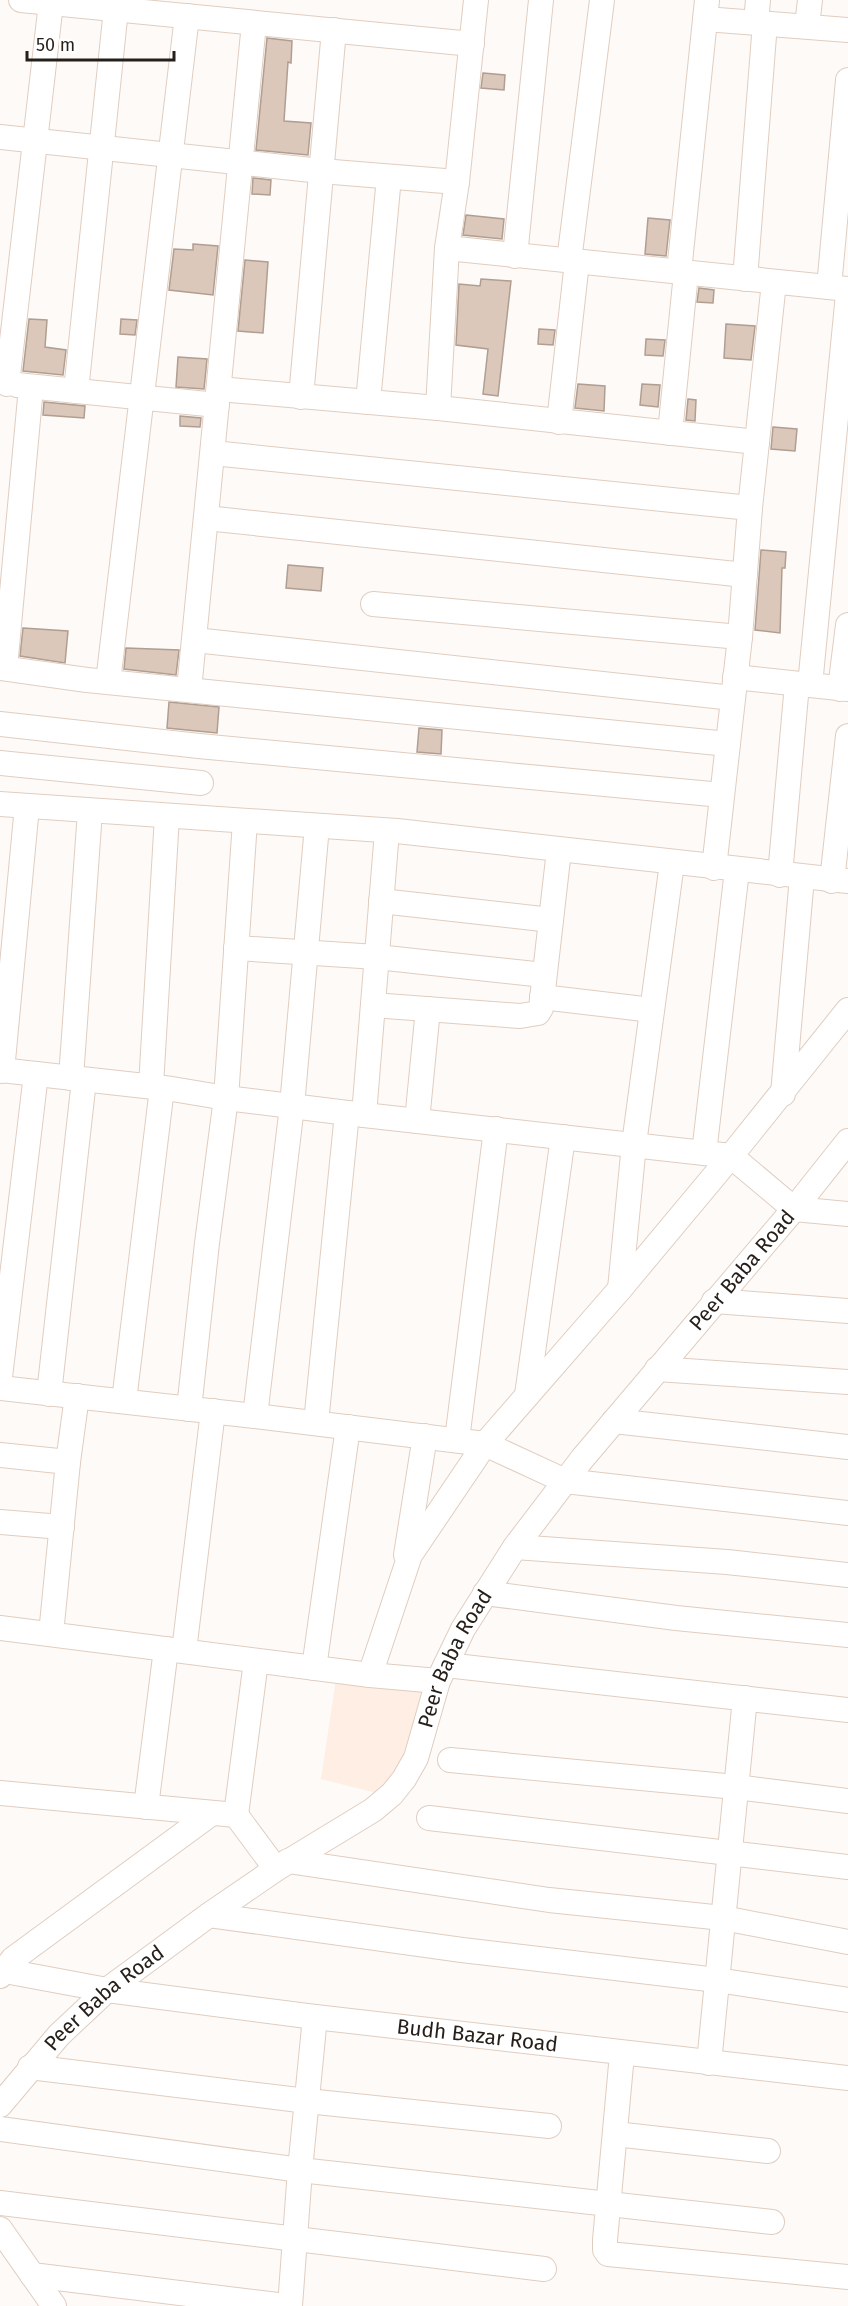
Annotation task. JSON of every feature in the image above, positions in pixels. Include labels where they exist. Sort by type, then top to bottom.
[{"type":"street","points":[[21,0],[472,44]]},
{"type":"street","points":[[438,408],[447,248],[457,182],[476,0]]},
{"type":"street","points":[[515,256],[541,0]]},
{"type":"street","points":[[560,422],[573,261],[602,0]]},
{"type":"street","points":[[807,26],[810,0]]},
{"type":"street","points":[[51,3],[4,384],[141,397],[301,397],[368,402],[757,442]]},
{"type":"street","points":[[76,391],[116,9]]},
{"type":"street","points":[[670,433],[706,9],[760,15],[807,26],[848,30]]},
{"type":"street","points":[[745,279],[760,15]]},
{"type":"street","points":[[108,682],[186,16]]},
{"type":"street","points":[[189,690],[254,23]]},
{"type":"street","points":[[301,397],[334,30]]},
{"type":"street","points":[[783,1094],[791,876],[803,684],[839,478],[848,80]]},
{"type":"street","points":[[0,136],[321,171],[457,182]]},
{"type":"street","points":[[368,402],[389,177]]},
{"type":"street","points":[[447,248],[842,290]]},
{"type":"street","points":[[704,1153],[726,869],[722,795],[740,637],[750,508],[774,282]]},
{"type":"street","points":[[31,387],[3,668],[108,682],[728,744]]},
{"type":"street","points":[[213,453],[750,508]]},
{"type":"street","points":[[206,518],[745,575]]},
{"type":"street","points":[[373,604],[740,637]]},
{"type":"street","points":[[195,640],[734,687],[803,684],[844,689],[848,625]]},
{"type":"street","points":[[0,724],[211,747],[722,795]]},
{"type":"street","points":[[0,804],[387,831],[840,881],[848,736]]},
{"type":"street","points":[[0,763],[201,783]]},
{"type":"street","points":[[27,806],[9,904],[1,1070],[156,1087],[356,1114],[731,1156],[794,1209],[848,1214]]},
{"type":"street","points":[[49,1394],[78,1079],[90,811]]},
{"type":"street","points":[[124,1401],[156,1087],[167,816]]},
{"type":"street","points":[[189,1408],[226,1098],[245,821]]},
{"type":"street","points":[[255,1416],[292,1106],[317,826]]},
{"type":"street","points":[[316,1423],[356,1114],[373,1005],[387,831]]},
{"type":"street","points":[[373,1005],[533,1015],[541,1008],[559,850]]},
{"type":"street","points":[[620,1289],[634,1144],[672,863]]},
{"type":"street","points":[[381,901],[551,920]]},
{"type":"street","points":[[236,948],[377,957],[543,986],[652,1010]]},
{"type":"street","points":[[417,1121],[428,1009]]},
{"type":"street","points":[[370,1675],[410,1555],[485,1444],[620,1289],[783,1094],[848,1010]]},
{"type":"street","points":[[0,1377],[36,1074]]},
{"type":"street","points":[[457,1440],[496,1129]]},
{"type":"street","points":[[527,1395],[563,1137]]},
{"type":"street","name":"Peer Baba Road","points":[[0,2105],[59,2035],[107,1990],[209,1915],[282,1865],[373,1810],[392,1794],[416,1758],[442,1673],[463,1629],[515,1547],[614,1421],[846,1146]]},
{"type":"street","points":[[714,1301],[848,1311]]},
{"type":"street","points":[[657,1370],[848,1382]]},
{"type":"street","points":[[0,1388],[189,1408],[485,1444],[565,1481],[848,1513]]},
{"type":"street","points":[[51,1634],[68,1461],[77,1396]]},
{"type":"street","points":[[146,1807],[175,1650],[213,1411]]},
{"type":"street","points":[[614,1421],[848,1447]]},
{"type":"street","points":[[314,1668],[348,1427]]},
{"type":"street","points":[[402,1578],[425,1436]]},
{"type":"street","points":[[0,1455],[68,1461]]},
{"type":"street","points":[[0,1522],[62,1527]]},
{"type":"street","points":[[515,1547],[727,1562],[848,1575]]},
{"type":"street","points":[[485,1593],[676,1618],[848,1635]]},
{"type":"street","points":[[0,1628],[370,1675],[442,1673],[745,1698],[848,1710]]},
{"type":"street","points":[[236,1815],[256,1661]]},
{"type":"street","points":[[709,2063],[745,1698]]},
{"type":"street","points":[[450,1760],[736,1787],[848,1801]]},
{"type":"street","points":[[0,1793],[236,1815],[282,1865],[549,1900],[723,1918],[848,1942]]},
{"type":"street","points":[[1,1972],[13,1959],[212,1813]]},
{"type":"street","points":[[429,1818],[729,1855],[848,1867]]},
{"type":"street","points":[[209,1915],[462,1950],[717,1980],[848,2000]]},
{"type":"street","name":"Budh Bazar Road","points":[[1,1972],[107,1990],[315,2018],[848,2078]]},
{"type":"street","points":[[32,2275],[288,2306],[315,2018]]},
{"type":"street","points":[[622,2054],[605,2250],[608,2254],[848,2277]]},
{"type":"street","points":[[30,2067],[307,2101],[549,2126]]},
{"type":"street","points":[[0,2129],[300,2170],[772,2222]]},
{"type":"street","points":[[615,2134],[768,2151]]},
{"type":"street","points":[[0,2203],[544,2270]]},
{"type":"street","points":[[0,2229],[54,2306]]},
{"type":"shaded area","points":[[336,1679],[433,1690],[400,1780],[385,1795],[321,1779]]},
{"type":"building","points":[[267,38],[292,41],[291,63],[288,62],[284,121],[311,123],[308,155],[256,150]]},
{"type":"building","points":[[483,73],[505,75],[504,90],[481,88]]},
{"type":"building","points":[[253,178],[271,180],[270,195],[252,194]]},
{"type":"building","points":[[466,215],[504,219],[502,239],[463,235]]},
{"type":"building","points":[[648,218],[670,220],[666,256],[645,254]]},
{"type":"building","points":[[193,244],[218,246],[213,295],[169,290],[174,249],[193,250]]},
{"type":"building","points":[[245,260],[268,262],[263,333],[238,331]]},
{"type":"building","points":[[481,279],[511,281],[498,396],[483,394],[488,349],[456,345],[459,284],[480,286]]},
{"type":"building","points":[[699,288],[714,290],[713,303],[697,302]]},
{"type":"building","points":[[29,319],[47,320],[45,347],[66,350],[63,375],[23,371]]},
{"type":"building","points":[[121,319],[137,320],[135,335],[120,334]]},
{"type":"building","points":[[726,324],[755,326],[751,360],[724,358]]},
{"type":"building","points":[[539,329],[555,330],[553,345],[538,344]]},
{"type":"building","points":[[646,339],[665,340],[663,356],[645,355]]},
{"type":"building","points":[[178,357],[207,359],[204,389],[176,387]]},
{"type":"building","points":[[578,384],[605,386],[604,411],[575,408]]},
{"type":"building","points":[[642,384],[660,385],[658,407],[640,405]]},
{"type":"building","points":[[688,399],[696,400],[695,421],[686,420]]},
{"type":"building","points":[[44,402],[85,406],[84,418],[43,415]]},
{"type":"building","points":[[180,416],[201,418],[200,427],[180,426]]},
{"type":"building","points":[[773,427],[797,429],[795,451],[771,449]]},
{"type":"building","points":[[761,550],[786,552],[785,568],[782,568],[780,633],[755,630]]},
{"type":"building","points":[[288,565],[323,568],[321,591],[286,588]]},
{"type":"building","points":[[23,628],[68,631],[65,663],[20,656]]},
{"type":"building","points":[[126,648],[179,650],[176,675],[124,669]]},
{"type":"building","points":[[169,702],[219,707],[217,733],[167,728]]},
{"type":"building","points":[[419,728],[442,730],[441,754],[417,752]]}]
